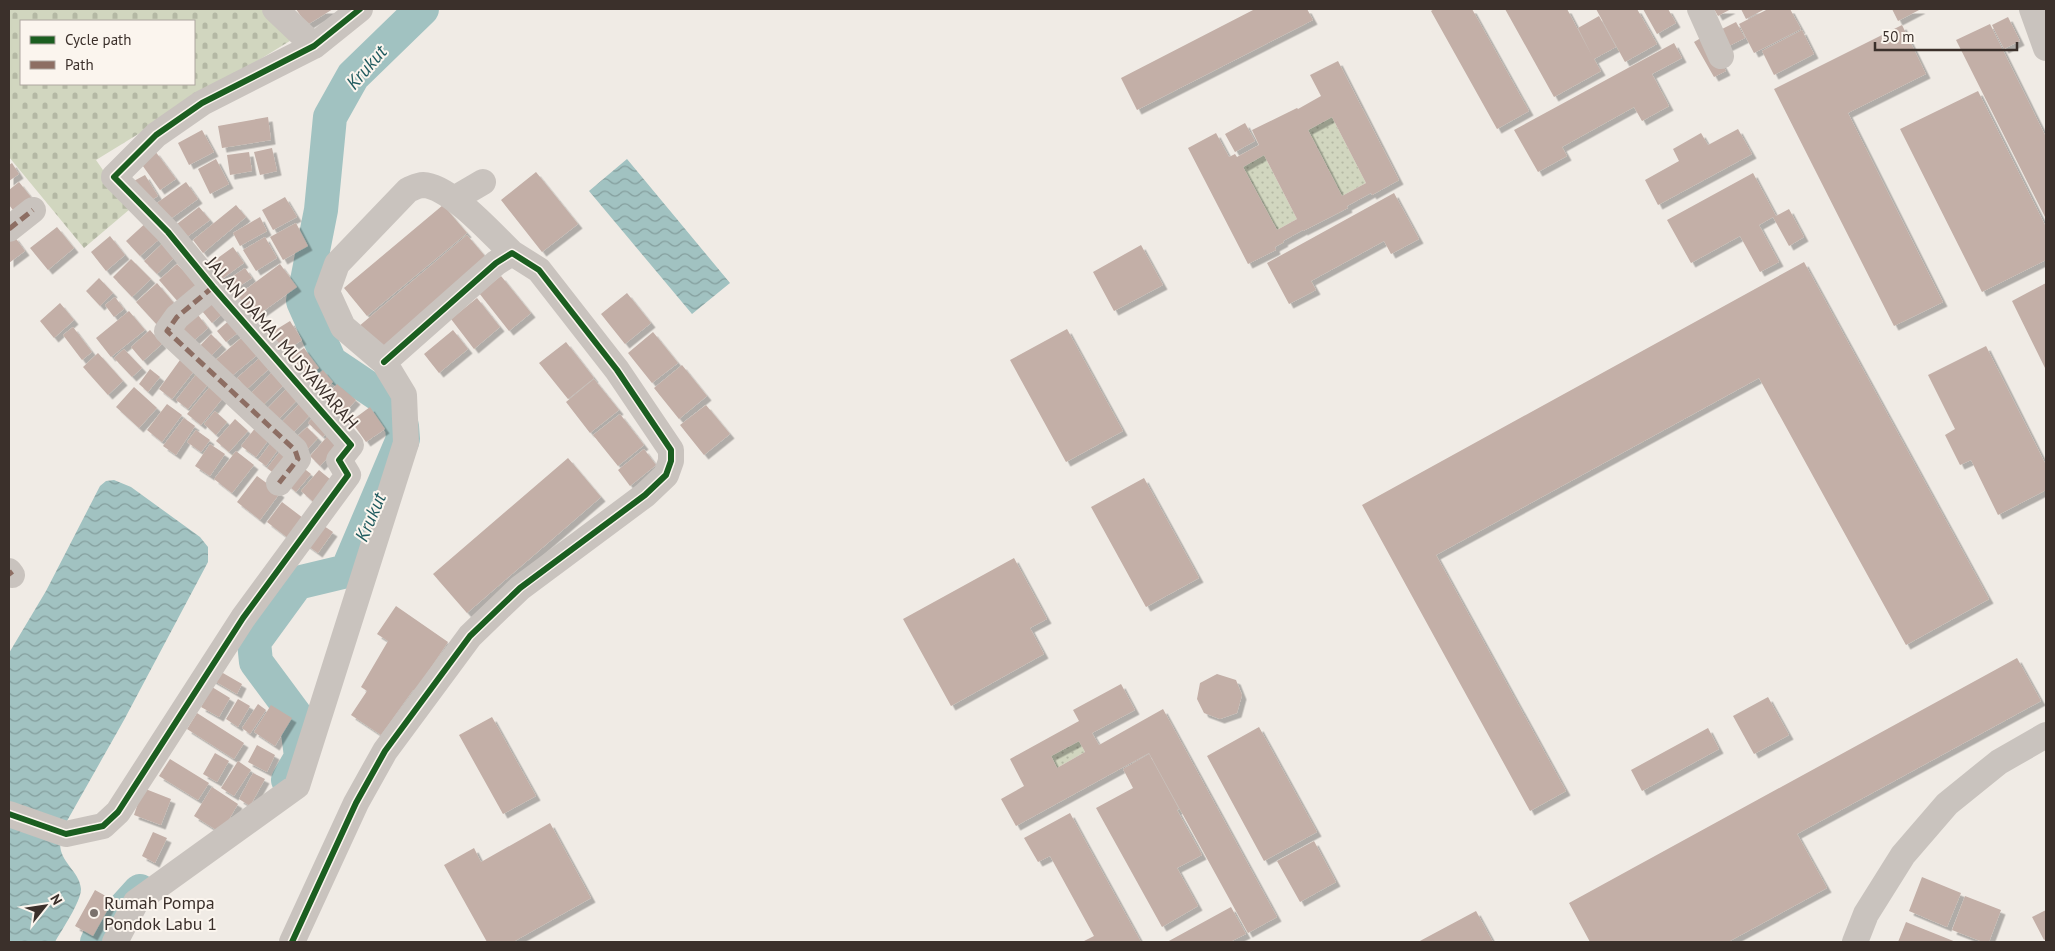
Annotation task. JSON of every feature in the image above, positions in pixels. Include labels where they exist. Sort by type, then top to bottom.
[{"type":"street","points":[[275,9],[314,46],[360,9]]},
{"type":"street","points":[[1700,9],[1721,56]]},
{"type":"street","points":[[2032,9],[2046,48]]},
{"type":"street","name":"JALAN DAMAI MUSYAWARAH","points":[[9,814],[61,832],[104,826],[118,812],[243,618],[348,475],[339,460],[351,445],[213,287],[168,232],[114,177],[156,135],[202,103],[314,46]]},
{"type":"street","points":[[454,199],[483,182]]},
{"type":"street","points":[[115,942],[136,902],[297,786],[406,443],[404,395],[384,362],[343,327],[327,292],[337,264],[408,190],[422,185],[440,189],[454,199],[512,253],[539,270],[617,370],[671,450],[671,461],[666,475],[645,495],[520,588],[470,636],[385,752],[356,803],[292,942]]},
{"type":"street","points":[[9,229],[33,210]]},
{"type":"street","points":[[384,362],[496,263],[512,253]]},
{"type":"street","points":[[213,287],[177,317],[167,331],[295,450],[298,459],[279,483]]},
{"type":"street","points":[[1855,942],[1866,914],[1903,854],[1947,804],[1999,762],[2046,734]]},
{"type":"green space","points":[[9,9],[261,9],[293,39],[96,160],[130,209],[84,248],[9,157]]},
{"type":"green space","points":[[1332,117],[1366,183],[1342,196],[1308,130]]},
{"type":"green space","points":[[1264,155],[1297,219],[1277,230],[1243,167]]},
{"type":"green space","points":[[1079,741],[1085,752],[1057,768],[1051,756]]},
{"type":"water","points":[[627,159],[730,283],[692,314],[589,191]]},
{"type":"water","points":[[114,480],[131,487],[200,537],[208,547],[208,562],[124,720],[63,828],[60,842],[61,851],[78,879],[81,889],[74,909],[55,942],[9,942],[9,653],[46,591],[100,486],[106,481]]},
{"type":"building","points":[[296,9],[333,9],[307,25]]},
{"type":"building","points":[[1255,9],[1307,9],[1313,20],[1137,110],[1121,78]]},
{"type":"building","points":[[1434,9],[1472,9],[1529,111],[1497,129],[1431,11]]},
{"type":"building","points":[[1505,9],[1567,9],[1592,56],[1578,28],[1599,16],[1616,47],[1594,59],[1601,71],[1554,97]]},
{"type":"building","points":[[1596,9],[1637,9],[1657,44],[1625,62]]},
{"type":"building","points":[[1643,9],[1668,9],[1676,23],[1657,34]]},
{"type":"building","points":[[1714,9],[1731,9],[1718,16]]},
{"type":"building","points":[[1741,9],[1765,9],[1746,19]]},
{"type":"building","points":[[1768,9],[1790,9],[1801,29],[1754,53],[1739,24]]},
{"type":"building","points":[[1892,9],[1921,9],[1898,21]]},
{"type":"building","points":[[2008,17],[2020,41],[2004,49],[1992,25]]},
{"type":"building","points":[[1736,22],[1745,38],[1727,47],[1718,31]]},
{"type":"building","points":[[1990,24],[2046,137],[2046,219],[1956,40]]},
{"type":"building","points":[[1902,25],[1926,74],[1848,113],[1943,302],[1894,326],[1774,89]]},
{"type":"building","points":[[1802,30],[1814,54],[1774,75],[1762,51]]},
{"type":"building","points":[[1706,35],[1726,71],[1714,77],[1694,42]]},
{"type":"building","points":[[1674,43],[1682,58],[1652,74],[1669,106],[1642,121],[1634,107],[1562,147],[1567,156],[1538,172],[1514,130]]},
{"type":"building","points":[[1338,61],[1399,180],[1372,195],[1371,193],[1347,206],[1348,208],[1283,241],[1275,247],[1276,250],[1248,264],[1188,148],[1216,133],[1229,157],[1235,154],[1237,157],[1259,145],[1252,130],[1321,96],[1310,75]],"holes":[[[1332,117],[1366,183],[1342,196],[1308,130]],[[1264,155],[1297,219],[1277,230],[1243,167]]]},
{"type":"building","points":[[1978,91],[2046,227],[2046,260],[1982,292],[1900,129]]},
{"type":"building","points":[[268,117],[271,140],[222,148],[218,126]]},
{"type":"building","points":[[1245,123],[1255,141],[1235,152],[1225,134]]},
{"type":"building","points":[[1738,129],[1752,154],[1658,205],[1645,180],[1679,161],[1673,149],[1701,133],[1708,145]]},
{"type":"building","points":[[202,130],[214,152],[189,165],[178,143]]},
{"type":"building","points":[[272,148],[277,171],[260,175],[254,152]]},
{"type":"building","points":[[155,151],[176,179],[160,190],[140,162]]},
{"type":"building","points":[[249,152],[252,171],[230,175],[227,155]]},
{"type":"building","points":[[216,159],[229,184],[210,194],[198,169]]},
{"type":"building","points":[[12,163],[19,174],[9,181],[9,165]]},
{"type":"building","points":[[536,172],[578,224],[542,252],[501,200]]},
{"type":"building","points":[[1753,173],[1776,216],[1789,209],[1804,237],[1789,246],[1773,217],[1759,225],[1779,262],[1760,272],[1740,236],[1691,263],[1667,220]]},
{"type":"building","points":[[145,175],[158,196],[145,204],[132,182]]},
{"type":"building","points":[[19,182],[34,201],[17,215],[9,205],[9,190]]},
{"type":"building","points":[[186,182],[198,199],[169,220],[157,203]]},
{"type":"building","points":[[1394,193],[1419,239],[1391,254],[1384,241],[1311,281],[1316,290],[1289,304],[1267,263]]},
{"type":"building","points":[[285,197],[297,217],[273,230],[262,210]]},
{"type":"building","points":[[236,205],[246,217],[203,253],[193,240]]},
{"type":"building","points":[[443,205],[467,233],[367,316],[344,288]]},
{"type":"building","points":[[199,207],[210,220],[183,240],[173,227]]},
{"type":"building","points":[[260,217],[267,231],[240,246],[233,233]]},
{"type":"building","points":[[149,220],[163,236],[140,256],[126,241]]},
{"type":"building","points":[[296,223],[308,246],[283,260],[270,237]]},
{"type":"building","points":[[57,227],[74,248],[48,270],[30,248]]},
{"type":"building","points":[[467,235],[490,262],[382,355],[358,327]]},
{"type":"building","points":[[14,236],[25,251],[9,263],[9,240]]},
{"type":"building","points":[[110,236],[125,255],[106,271],[91,252]]},
{"type":"building","points":[[265,237],[277,258],[256,271],[243,250]]},
{"type":"building","points":[[164,242],[177,255],[157,274],[144,261]]},
{"type":"building","points":[[1141,245],[1163,285],[1114,311],[1093,272]]},
{"type":"building","points":[[233,247],[244,263],[215,284],[204,268]]},
{"type":"building","points":[[131,259],[151,279],[132,297],[113,277]]},
{"type":"building","points":[[1804,262],[1989,599],[1906,645],[1759,378],[1436,555],[1566,791],[1530,811],[1362,505]]},
{"type":"building","points":[[177,264],[199,287],[180,304],[159,280]]},
{"type":"building","points":[[280,264],[297,287],[251,320],[234,298]]},
{"type":"building","points":[[245,268],[252,278],[226,295],[220,285]]},
{"type":"building","points":[[501,276],[531,313],[509,331],[479,293]]},
{"type":"building","points":[[99,278],[113,293],[100,306],[86,291]]},
{"type":"building","points":[[157,283],[179,309],[159,327],[136,302]]},
{"type":"building","points":[[2046,283],[2046,370],[2012,301]]},
{"type":"building","points":[[627,293],[651,323],[625,344],[601,314]]},
{"type":"building","points":[[115,297],[124,309],[114,317],[105,305]]},
{"type":"building","points":[[217,298],[227,310],[212,323],[202,311]]},
{"type":"building","points":[[477,298],[500,327],[474,349],[451,319]]},
{"type":"building","points":[[60,303],[74,320],[54,338],[40,321]]},
{"type":"building","points":[[129,311],[145,330],[111,357],[96,338]]},
{"type":"building","points":[[198,315],[208,328],[190,344],[179,331]]},
{"type":"building","points":[[233,317],[243,329],[226,342],[217,331]]},
{"type":"building","points":[[290,321],[302,340],[276,357],[264,337]]},
{"type":"building","points":[[73,327],[92,352],[82,360],[63,335]]},
{"type":"building","points":[[1067,329],[1123,431],[1066,462],[1010,360]]},
{"type":"building","points":[[150,330],[162,344],[143,361],[131,347]]},
{"type":"building","points":[[453,330],[468,349],[439,373],[424,354]]},
{"type":"building","points":[[653,332],[678,363],[652,383],[628,353]]},
{"type":"building","points":[[247,333],[262,351],[227,380],[212,363]]},
{"type":"building","points":[[211,334],[222,345],[205,362],[195,351]]},
{"type":"building","points":[[566,342],[594,378],[568,399],[539,363]]},
{"type":"building","points":[[1986,346],[2046,465],[2046,490],[1998,515],[1971,460],[1960,465],[1945,435],[1955,429],[1928,375]]},
{"type":"building","points":[[304,348],[319,368],[300,382],[285,362]]},
{"type":"building","points":[[124,349],[142,368],[132,377],[114,358]]},
{"type":"building","points":[[98,353],[123,381],[108,395],[83,367]]},
{"type":"building","points":[[263,355],[272,366],[247,389],[237,378]]},
{"type":"building","points":[[180,360],[194,371],[172,399],[159,389]]},
{"type":"building","points":[[682,365],[707,396],[679,419],[654,388]]},
{"type":"building","points":[[276,368],[288,381],[260,408],[248,396]]},
{"type":"building","points":[[150,369],[160,377],[148,392],[139,384]]},
{"type":"building","points":[[323,370],[333,382],[318,396],[307,383]]},
{"type":"building","points":[[198,372],[210,382],[188,409],[176,400]]},
{"type":"building","points":[[594,379],[619,410],[590,433],[566,402]]},
{"type":"building","points":[[213,383],[226,394],[201,425],[187,414]]},
{"type":"building","points":[[337,384],[356,400],[338,420],[319,404]]},
{"type":"building","points":[[289,386],[300,397],[275,423],[263,413]]},
{"type":"building","points":[[134,387],[157,408],[139,428],[116,407]]},
{"type":"building","points":[[302,401],[313,412],[289,437],[278,426]]},
{"type":"building","points":[[167,404],[182,415],[162,442],[147,430]]},
{"type":"building","points":[[706,405],[730,434],[704,455],[680,425]]},
{"type":"building","points":[[370,407],[385,429],[366,442],[351,421]]},
{"type":"building","points":[[215,411],[227,422],[216,435],[204,424]]},
{"type":"building","points":[[316,414],[331,428],[323,437],[308,423]]},
{"type":"building","points":[[620,414],[644,445],[618,466],[593,435]]},
{"type":"building","points":[[184,418],[195,426],[176,455],[163,446]]},
{"type":"building","points":[[235,419],[248,431],[229,452],[216,441]]},
{"type":"building","points":[[256,427],[270,438],[256,457],[241,446]]},
{"type":"building","points":[[307,427],[318,438],[303,454],[291,442]]},
{"type":"building","points":[[196,430],[210,440],[201,452],[187,442]]},
{"type":"building","points":[[332,431],[343,441],[320,466],[310,456]]},
{"type":"building","points":[[272,441],[280,447],[266,466],[258,460]]},
{"type":"building","points":[[210,444],[225,454],[210,476],[195,466]]},
{"type":"building","points":[[282,449],[295,459],[280,478],[267,468]]},
{"type":"building","points":[[644,449],[656,465],[630,486],[618,470]]},
{"type":"building","points":[[236,451],[254,465],[232,493],[214,479]]},
{"type":"building","points":[[568,458],[601,497],[467,613],[433,574]]},
{"type":"building","points":[[297,463],[311,474],[296,492],[283,481]]},
{"type":"building","points":[[319,470],[337,485],[319,507],[301,491]]},
{"type":"building","points":[[257,476],[280,493],[260,520],[237,502]]},
{"type":"building","points":[[1144,478],[1199,578],[1146,607],[1091,507]]},
{"type":"building","points":[[282,502],[303,518],[288,538],[267,522]]},
{"type":"building","points":[[318,522],[333,532],[318,553],[304,543]]},
{"type":"building","points":[[1014,558],[1047,619],[1030,628],[1044,654],[951,706],[903,619]]},
{"type":"building","points":[[396,606],[448,642],[415,691],[413,690],[381,735],[351,715],[367,691],[361,687],[388,641],[377,634]]},
{"type":"building","points":[[2017,658],[2041,701],[1797,834],[1827,888],[1728,942],[1590,942],[1569,903]]},
{"type":"building","points":[[216,669],[242,684],[237,694],[211,679]]},
{"type":"building","points":[[1217,674],[1236,680],[1242,695],[1237,713],[1220,719],[1204,713],[1197,699],[1200,683]]},
{"type":"building","points":[[1121,684],[1135,710],[1092,733],[1099,745],[1163,709],[1277,917],[1248,933],[1149,753],[1016,826],[1001,799],[1024,786],[1010,759],[1079,721],[1073,710]],"holes":[[[1079,741],[1085,752],[1057,768],[1051,756]]]},
{"type":"building","points":[[212,687],[230,698],[219,717],[201,707]]},
{"type":"building","points":[[1768,697],[1789,735],[1754,754],[1733,716]]},
{"type":"building","points":[[238,699],[250,706],[238,727],[226,719]]},
{"type":"building","points":[[258,704],[266,710],[250,734],[242,728]]},
{"type":"building","points":[[271,705],[292,718],[275,746],[254,732]]},
{"type":"building","points":[[197,713],[244,743],[234,759],[187,729]]},
{"type":"building","points":[[492,717],[536,796],[503,814],[459,735]]},
{"type":"building","points":[[1259,727],[1317,832],[1264,861],[1207,756]]},
{"type":"building","points":[[1708,728],[1719,749],[1642,791],[1631,770]]},
{"type":"building","points":[[257,745],[275,755],[267,772],[248,762]]},
{"type":"building","points":[[215,753],[229,761],[217,782],[203,774]]},
{"type":"building","points":[[1149,754],[1202,855],[1177,868],[1198,906],[1162,927],[1096,808],[1133,788],[1123,769]]},
{"type":"building","points":[[170,759],[209,783],[198,800],[159,776]]},
{"type":"building","points":[[238,761],[251,770],[234,796],[221,788]]},
{"type":"building","points":[[253,773],[265,779],[250,806],[239,799]]},
{"type":"building","points":[[212,787],[238,804],[221,833],[194,816]]},
{"type":"building","points":[[143,788],[171,799],[161,825],[134,815]]},
{"type":"building","points":[[1070,813],[1141,942],[1082,942],[1094,936],[1050,856],[1038,862],[1024,838]]},
{"type":"building","points":[[550,823],[591,898],[513,942],[487,942],[444,865],[474,848],[481,862]]},
{"type":"building","points":[[153,832],[167,838],[155,863],[142,856]]},
{"type":"building","points":[[1314,841],[1336,882],[1300,902],[1277,861]]},
{"type":"building","points":[[1922,877],[1961,893],[1947,927],[1909,911]]},
{"type":"building","name":"Rumah Pompa Pondok Labu 1","points":[[95,890],[113,900],[93,936],[75,926]]},
{"type":"building","points":[[1965,896],[2001,910],[1989,942],[1983,942],[1952,930]]},
{"type":"building","points":[[1231,907],[1246,934],[1230,942],[1167,942]]},
{"type":"building","points":[[2046,910],[2046,939],[2044,940],[2032,917]]},
{"type":"building","points":[[1476,911],[1493,942],[1418,942]]},
{"type":"building","points":[[1906,922],[1956,942],[1898,942]]},
{"type":"waterway","name":"Krukut","points":[[288,780],[301,757],[296,716],[256,662],[254,642],[297,583],[347,571],[403,439],[402,426],[382,397],[330,362],[303,301],[321,210],[330,117],[353,76],[422,9]]},
{"type":"waterway","name":"Krukut","points":[[97,942],[101,934],[140,891]]},
{"type":"marked path","points":[[9,229],[33,210]]},
{"type":"marked path","points":[[213,287],[177,317],[167,331],[295,450],[298,459],[279,483]]},
{"type":"marked path","points":[[9,571],[12,575]]},
{"type":"cycle path","points":[[9,814],[66,834],[103,826],[118,812],[243,618],[348,475],[339,460],[351,445],[213,287],[168,232],[114,177],[156,135],[202,103],[314,46],[360,9]]},
{"type":"cycle path","points":[[292,942],[356,803],[385,751],[470,636],[520,588],[645,495],[666,475],[671,461],[671,450],[617,370],[539,270],[512,253],[496,263],[384,362]]},
{"type":"place","name":"Rumah Pompa Pondok Labu 1","points":[[94,913]]}]
